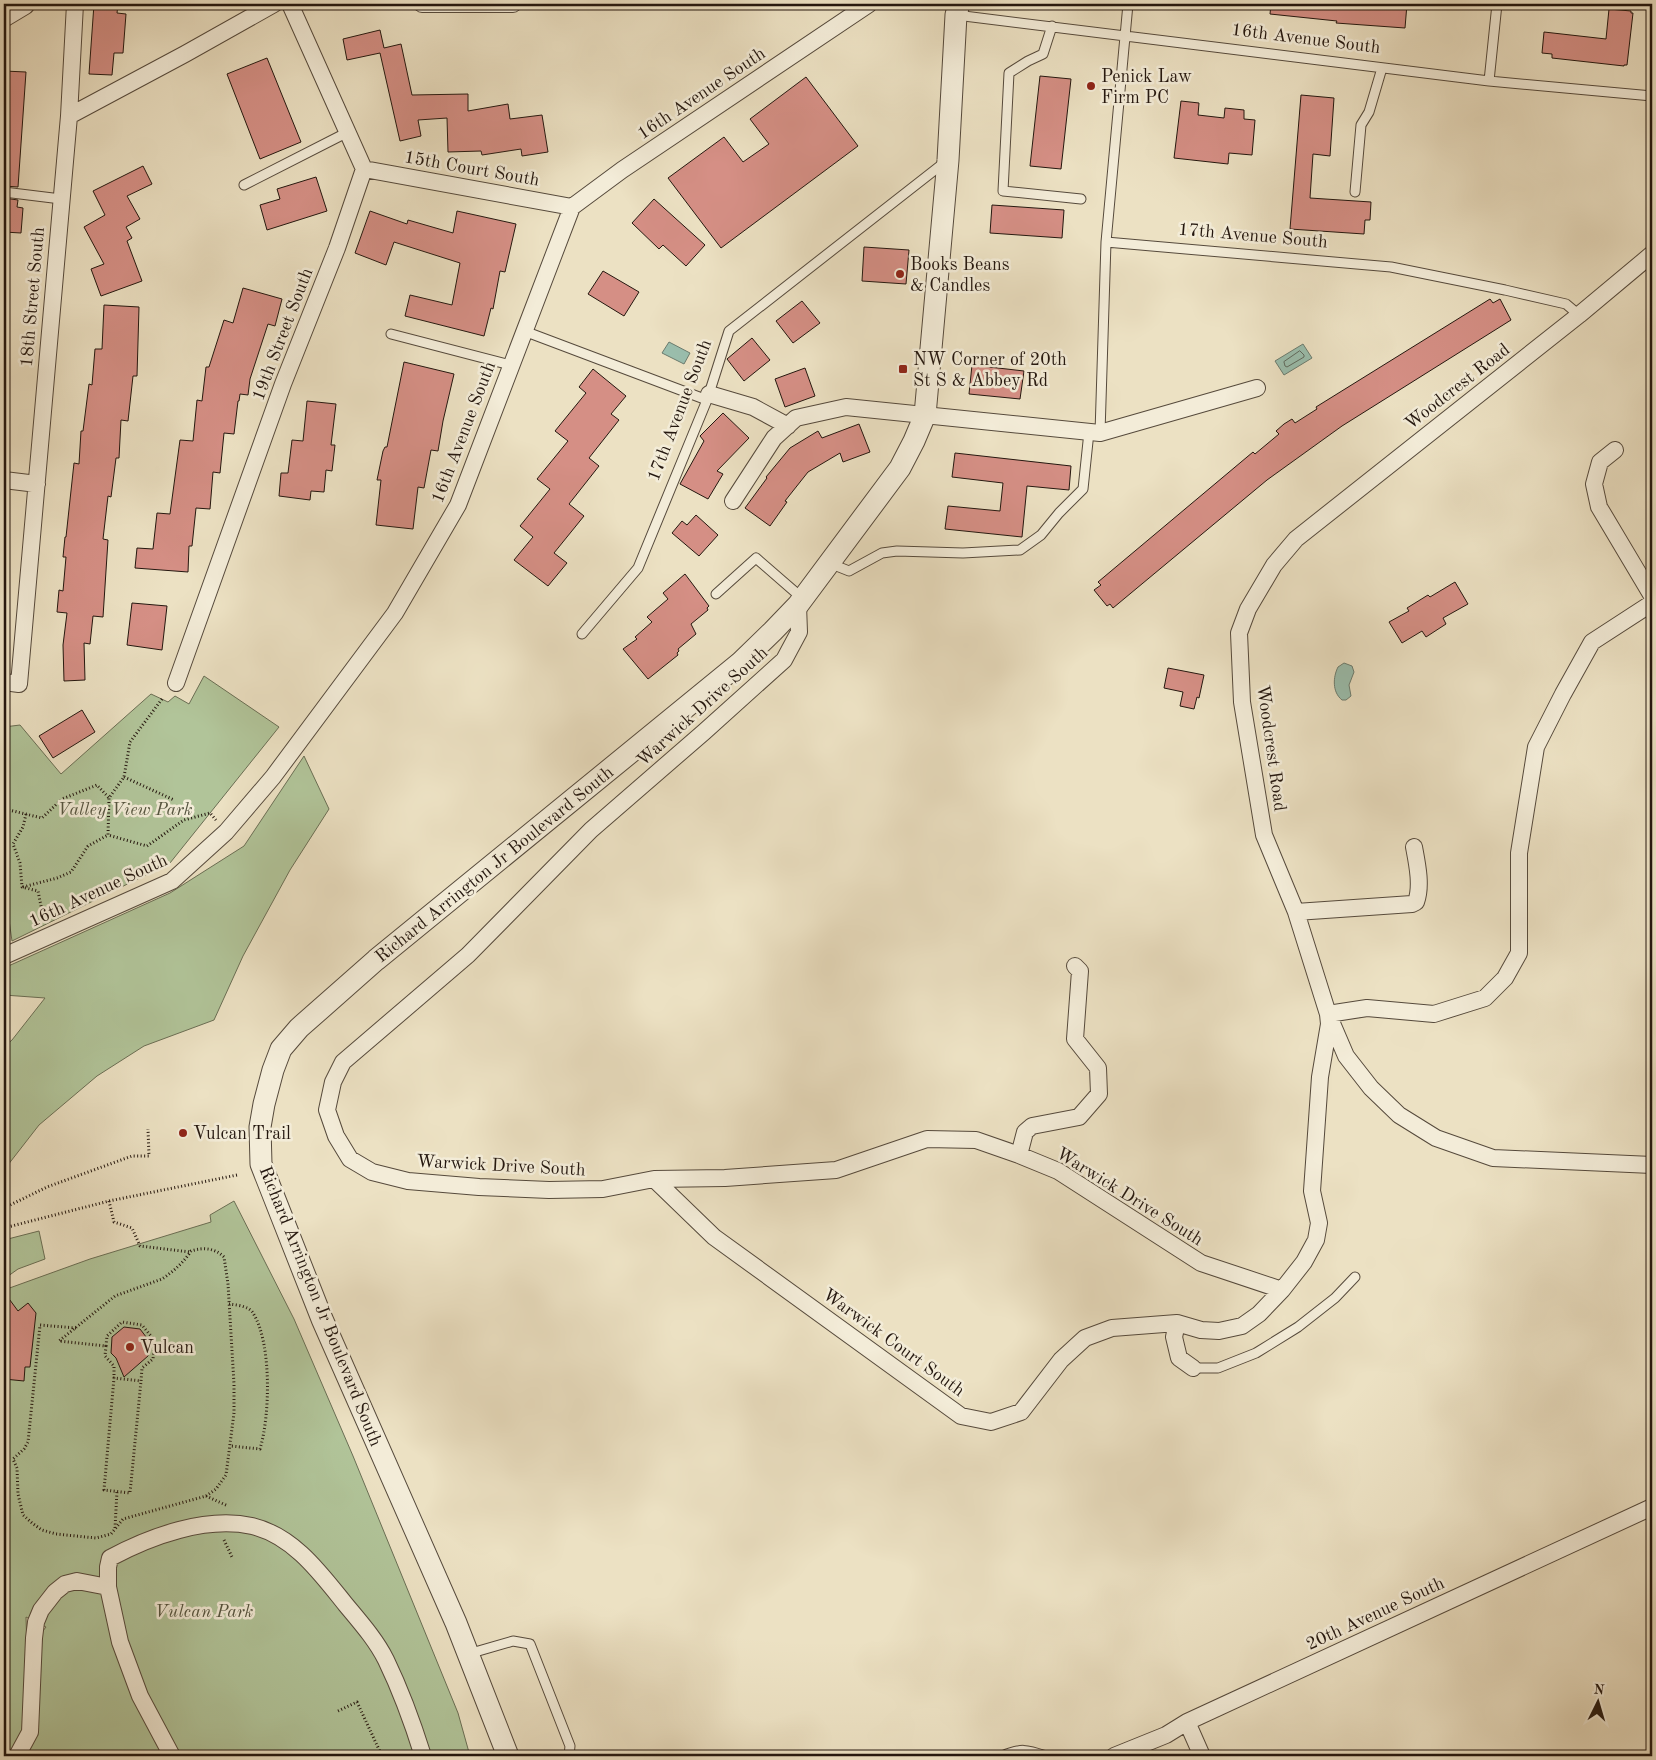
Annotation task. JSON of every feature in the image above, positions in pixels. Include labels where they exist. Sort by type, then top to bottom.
[{"type":"street","points":[[4,16],[24,4]]},
{"type":"street","name":"18th Street South","points":[[10,687],[37,484],[69,116],[75,4]]},
{"type":"street","points":[[69,116],[274,4]]},
{"type":"street","points":[[290,4],[364,169]]},
{"type":"street","points":[[422,4],[512,4]]},
{"type":"street","name":"16th Avenue South","points":[[4,956],[172,881],[226,832],[272,777],[395,613],[458,505],[572,207],[622,170],[869,4]]},
{"type":"street","name":"Richard Arrington Jr Boulevard South","points":[[508,1756],[456,1622],[322,1319],[261,1164],[260,1127],[264,1104],[280,1049],[299,1028],[376,960],[740,663],[800,602],[900,468],[925,416],[948,160],[954,7]]},
{"type":"street","name":"15th Court South","points":[[364,169],[572,207]]},
{"type":"street","name":"19th Street South","points":[[176,683],[283,384],[337,248],[364,169]]},
{"type":"street","name":"Woodcrest Road","points":[[1177,1322],[1201,1330],[1219,1331],[1242,1326],[1260,1314],[1304,1262],[1316,1240],[1319,1223],[1312,1191],[1320,1078],[1329,1024],[1328,1014],[1296,912],[1264,835],[1242,702],[1239,633],[1248,609],[1274,564],[1296,540],[1579,315],[1652,254]]},
{"type":"street","points":[[733,501],[774,438],[796,418],[846,407],[1095,432],[1257,388]]},
{"type":"street","points":[[708,397],[753,407],[788,426]]},
{"type":"street","points":[[1615,450],[1600,462],[1594,484],[1598,507],[1652,596]]},
{"type":"street","points":[[4,480],[37,484]]},
{"type":"street","name":"Warwick Drive South","points":[[800,602],[799,632],[784,660],[591,830],[468,954],[343,1062],[333,1082],[327,1110],[336,1136],[350,1159],[372,1172],[408,1181],[549,1190],[603,1189],[654,1178],[725,1178],[836,1170],[927,1139],[976,1140],[1058,1171],[1200,1263],[1282,1290]]},
{"type":"street","points":[[1652,603],[1592,642],[1562,694],[1536,746],[1519,853],[1519,953],[1505,978],[1485,998],[1434,1014],[1367,1008],[1328,1014],[1346,1056],[1371,1088],[1399,1115],[1436,1138],[1493,1158],[1652,1165]]},
{"type":"street","points":[[1296,912],[1412,904],[1416,902],[1418,886],[1414,848]]},
{"type":"street","points":[[1019,1155],[1025,1132],[1032,1126],[1079,1118],[1098,1094],[1098,1068],[1075,1039],[1080,971],[1076,966]]},
{"type":"street","name":"Warwick Court South","points":[[654,1178],[714,1236],[961,1416],[991,1422],[1021,1412],[1061,1360],[1085,1338],[1112,1328],[1177,1322]]},
{"type":"street","points":[[1177,1322],[1174,1337],[1179,1358],[1194,1368]]},
{"type":"street","name":"20th Avenue South","points":[[1114,1756],[1166,1735],[1187,1722],[1652,1507]]},
{"type":"street","points":[[172,1756],[140,1696],[120,1642],[108,1588],[108,1567],[110,1558],[132,1547],[212,1523],[253,1526],[273,1534],[304,1555],[320,1572],[376,1643],[386,1661],[399,1691],[422,1756]]},
{"type":"street","points":[[18,1756],[30,1732],[34,1638],[36,1622],[41,1610],[55,1592],[65,1584],[77,1581],[108,1588]]},
{"type":"street","points":[[1187,1722],[1202,1756]]},
{"type":"lane","points":[[829,563],[850,571],[882,553],[897,551],[963,553],[1020,550],[1041,536],[1059,513],[1083,489],[1095,432],[1106,242],[1128,4]]},
{"type":"lane","points":[[1489,81],[1497,4]]},
{"type":"lane","name":"16th Avenue South","points":[[954,7],[1052,26],[1489,81],[1652,96]]},
{"type":"lane","points":[[1052,26],[1043,54],[1028,60],[1009,73],[1003,191],[1081,198]]},
{"type":"lane","points":[[1355,192],[1360,125],[1370,112],[1382,68]]},
{"type":"lane","points":[[244,185],[348,132]]},
{"type":"lane","name":"17th Avenue South","points":[[582,634],[638,568],[708,397],[729,331],[948,160]]},
{"type":"lane","points":[[4,192],[61,199]]},
{"type":"lane","name":"17th Avenue South","points":[[1106,242],[1391,267],[1566,304],[1579,315]]},
{"type":"lane","points":[[524,331],[708,397]]},
{"type":"lane","points":[[391,334],[510,365]]},
{"type":"lane","points":[[716,594],[756,558],[800,602]]},
{"type":"lane","points":[[1194,1368],[1218,1368],[1256,1353],[1298,1327],[1335,1298],[1355,1277]]},
{"type":"lane","points":[[468,1654],[513,1641],[530,1644],[570,1746],[569,1756]]},
{"type":"lane","points":[[1002,1756],[1018,1750],[1046,1756]]},
{"type":"path","points":[[10,687],[4,775],[9,810],[42,818],[62,799],[97,785],[109,798]]},
{"type":"path","points":[[108,835],[109,798],[124,777],[130,742],[162,699]]},
{"type":"path","points":[[124,777],[174,800]]},
{"type":"path","points":[[22,887],[57,878],[71,872],[88,846],[108,835],[147,846],[184,820],[210,813],[226,832]]},
{"type":"path","points":[[22,887],[20,863],[14,844],[23,828],[26,814]]},
{"type":"path","points":[[22,887],[38,890],[44,926]]},
{"type":"path","points":[[4,1208],[47,1187],[132,1156],[149,1156],[148,1129]]},
{"type":"path","points":[[4,1228],[109,1201],[237,1175]]},
{"type":"path","points":[[76,1328],[40,1325],[28,1442],[24,1449],[13,1459],[18,1474],[19,1500],[24,1515],[36,1526],[49,1532],[96,1538],[111,1534],[123,1519],[206,1496],[222,1482],[226,1475],[234,1413],[228,1284],[224,1257],[220,1253],[201,1248],[190,1252],[140,1246],[132,1228],[114,1222],[109,1201]]},
{"type":"path","points":[[106,1346],[59,1341],[115,1296],[162,1279],[185,1260],[190,1252]]},
{"type":"path","points":[[229,1304],[246,1307],[253,1312],[265,1348],[268,1415],[260,1449],[231,1446]]},
{"type":"path","points":[[122,1322],[142,1325],[155,1341],[153,1359],[142,1368],[130,1493],[104,1490],[114,1378],[114,1366],[105,1356],[107,1336],[122,1322]]},
{"type":"path","points":[[114,1378],[141,1381]]},
{"type":"path","points":[[115,1530],[117,1492]]},
{"type":"path","points":[[224,1532],[224,1541],[232,1557]]},
{"type":"path","points":[[338,1711],[357,1702],[382,1756]]},
{"type":"green space","name":"Valley View Park","points":[[204,676],[279,727],[170,863],[12,941],[4,885],[4,727],[20,725],[61,774],[151,694],[168,702],[175,696],[189,704]]},
{"type":"green space","points":[[304,756],[329,809],[290,870],[243,956],[214,1020],[144,1046],[97,1076],[39,1125],[4,1170],[4,1047],[12,1040],[45,998],[4,995],[4,968],[170,893],[244,846]]},
{"type":"green space","name":"Vulcan Park","points":[[234,1201],[294,1319],[353,1456],[458,1713],[470,1756],[4,1756],[4,1290],[90,1259],[211,1222],[210,1215]],"holes":[[[26,1617],[46,1627],[27,1651]]]},
{"type":"green space","points":[[39,1231],[45,1259],[18,1269],[4,1279],[4,1240]]},
{"type":"water","points":[[669,342],[690,353],[684,364],[662,353]]},
{"type":"water","points":[[1303,344],[1312,358],[1284,375],[1275,361]]},
{"type":"water","points":[[1344,663],[1352,666],[1354,672],[1349,685],[1351,696],[1346,700],[1342,700],[1336,693],[1334,680],[1338,667]]},
{"type":"building","points":[[94,4],[118,4],[117,13],[126,14],[123,53],[114,53],[112,75],[89,74]]},
{"type":"building","points":[[1271,4],[1407,4],[1405,28],[1336,23],[1337,21],[1270,14]]},
{"type":"building","points":[[1609,9],[1631,11],[1633,13],[1627,65],[1552,58],[1552,54],[1542,53],[1544,32],[1606,39]]},
{"type":"building","points":[[380,30],[384,48],[401,44],[412,95],[468,94],[468,111],[508,104],[510,119],[542,115],[548,152],[522,156],[521,149],[482,155],[481,151],[448,152],[447,118],[418,120],[421,136],[400,141],[380,53],[347,60],[343,39]]},
{"type":"building","points":[[267,58],[301,142],[260,159],[227,74]]},
{"type":"building","points":[[4,71],[26,72],[18,187],[4,186]]},
{"type":"building","points":[[1040,76],[1071,79],[1061,169],[1030,166]]},
{"type":"building","points":[[806,77],[858,146],[721,248],[668,178],[724,137],[743,162],[769,144],[750,119]]},
{"type":"building","points":[[1301,95],[1334,98],[1330,156],[1313,154],[1310,198],[1371,202],[1370,220],[1365,220],[1364,234],[1290,229]]},
{"type":"building","points":[[1181,101],[1199,103],[1198,115],[1224,118],[1225,108],[1244,110],[1244,119],[1255,120],[1252,155],[1229,153],[1228,164],[1174,158]]},
{"type":"building","points":[[143,166],[152,184],[127,196],[140,219],[126,227],[132,238],[127,241],[142,281],[101,296],[91,269],[104,264],[84,227],[105,215],[93,191]]},
{"type":"building","points":[[316,177],[327,211],[267,230],[260,205],[280,199],[277,189]]},
{"type":"building","points":[[4,198],[18,200],[17,207],[23,208],[21,233],[4,232]]},
{"type":"building","points":[[654,199],[705,245],[686,266],[663,245],[659,249],[632,223]]},
{"type":"building","points":[[992,205],[1064,210],[1062,238],[990,233]]},
{"type":"building","points":[[370,211],[407,224],[408,220],[453,233],[457,211],[516,224],[505,272],[500,271],[493,309],[491,308],[484,336],[405,316],[410,295],[452,305],[460,263],[394,242],[386,265],[355,253]]},
{"type":"building","points":[[864,247],[909,250],[906,284],[862,281]]},
{"type":"building","points":[[603,271],[639,292],[624,316],[588,294]]},
{"type":"building","points":[[243,288],[282,299],[275,326],[268,324],[250,379],[248,395],[240,394],[234,434],[224,433],[220,473],[213,472],[210,509],[196,508],[192,546],[189,546],[188,572],[135,568],[137,548],[153,549],[157,513],[170,514],[180,440],[193,441],[197,400],[202,401],[206,367],[209,367],[224,320],[233,323]]},
{"type":"building","points":[[1490,299],[1493,303],[1500,299],[1511,320],[1342,426],[1267,480],[1113,608],[1110,604],[1107,606],[1094,590],[1101,585],[1098,582],[1253,452],[1255,454],[1279,434],[1276,431],[1284,424],[1292,419],[1295,423],[1317,409],[1316,407]]},
{"type":"building","points":[[802,301],[820,323],[793,343],[776,321]]},
{"type":"building","points":[[104,305],[139,307],[137,376],[133,376],[128,421],[121,420],[119,458],[116,458],[111,497],[108,496],[103,539],[108,540],[103,617],[93,616],[90,644],[84,643],[85,680],[64,681],[63,645],[67,613],[57,612],[59,590],[63,591],[66,557],[63,557],[74,463],[79,464],[81,431],[83,431],[89,384],[92,385],[95,349],[102,349]]},
{"type":"building","points":[[752,338],[770,360],[744,381],[727,359]]},
{"type":"building","points":[[404,362],[454,374],[438,451],[431,450],[424,488],[418,487],[413,529],[376,525],[381,480],[377,480],[383,451],[387,447]]},
{"type":"building","points":[[972,365],[1024,371],[1020,399],[969,394]]},
{"type":"building","points":[[805,368],[815,396],[785,407],[775,379]]},
{"type":"building","points":[[593,369],[626,396],[611,414],[619,420],[589,458],[599,466],[569,504],[584,516],[554,553],[567,563],[548,586],[514,560],[533,537],[520,526],[550,489],[537,479],[568,441],[555,431],[586,393],[579,387]]},
{"type":"building","points":[[307,401],[336,404],[331,445],[335,445],[332,471],[326,470],[324,492],[311,491],[310,500],[279,496],[281,473],[288,473],[292,440],[303,441]]},
{"type":"building","points":[[723,413],[749,438],[717,471],[723,474],[708,499],[680,484],[704,441],[700,436]]},
{"type":"building","points":[[859,424],[870,452],[843,462],[840,453],[808,472],[785,501],[787,502],[770,526],[745,508],[766,477],[790,448],[818,431],[822,438]]},
{"type":"building","points":[[955,453],[1071,466],[1069,490],[1027,486],[1022,537],[945,529],[948,506],[1000,511],[1003,483],[952,477]]},
{"type":"building","points":[[696,515],[718,535],[699,556],[672,533],[682,521],[687,525]]},
{"type":"building","points":[[685,574],[709,606],[708,610],[691,624],[696,634],[678,649],[678,655],[648,679],[623,649],[637,639],[635,637],[652,622],[647,617],[668,599],[663,593]]},
{"type":"building","points":[[1455,582],[1468,604],[1443,618],[1446,624],[1426,637],[1422,631],[1402,643],[1389,622],[1409,611],[1407,608],[1428,595],[1430,597]]},
{"type":"building","points":[[132,603],[167,606],[162,650],[127,645]]},
{"type":"building","points":[[1168,668],[1204,675],[1199,698],[1197,697],[1194,709],[1180,706],[1183,692],[1164,688]]},
{"type":"building","points":[[82,710],[95,732],[53,758],[39,736]]},
{"type":"building","points":[[4,1292],[18,1311],[28,1303],[36,1313],[30,1367],[25,1367],[24,1381],[4,1379]]},
{"type":"building","name":"Vulcan","points":[[124,1327],[140,1329],[150,1342],[148,1356],[124,1377],[116,1358],[111,1353],[112,1337]]},
{"type":"place","name":"Penick Law Firm PC","points":[[1091,86]]},
{"type":"place","name":"Books Beans & Candles","points":[[900,274]]},
{"type":"place","name":"NW Corner of 20th St S & Abbey Rd","points":[[903,369]]},
{"type":"place","name":"Vulcan Trail","points":[[183,1133]]},
{"type":"place","name":"Vulcan","points":[[130,1347]]}]
